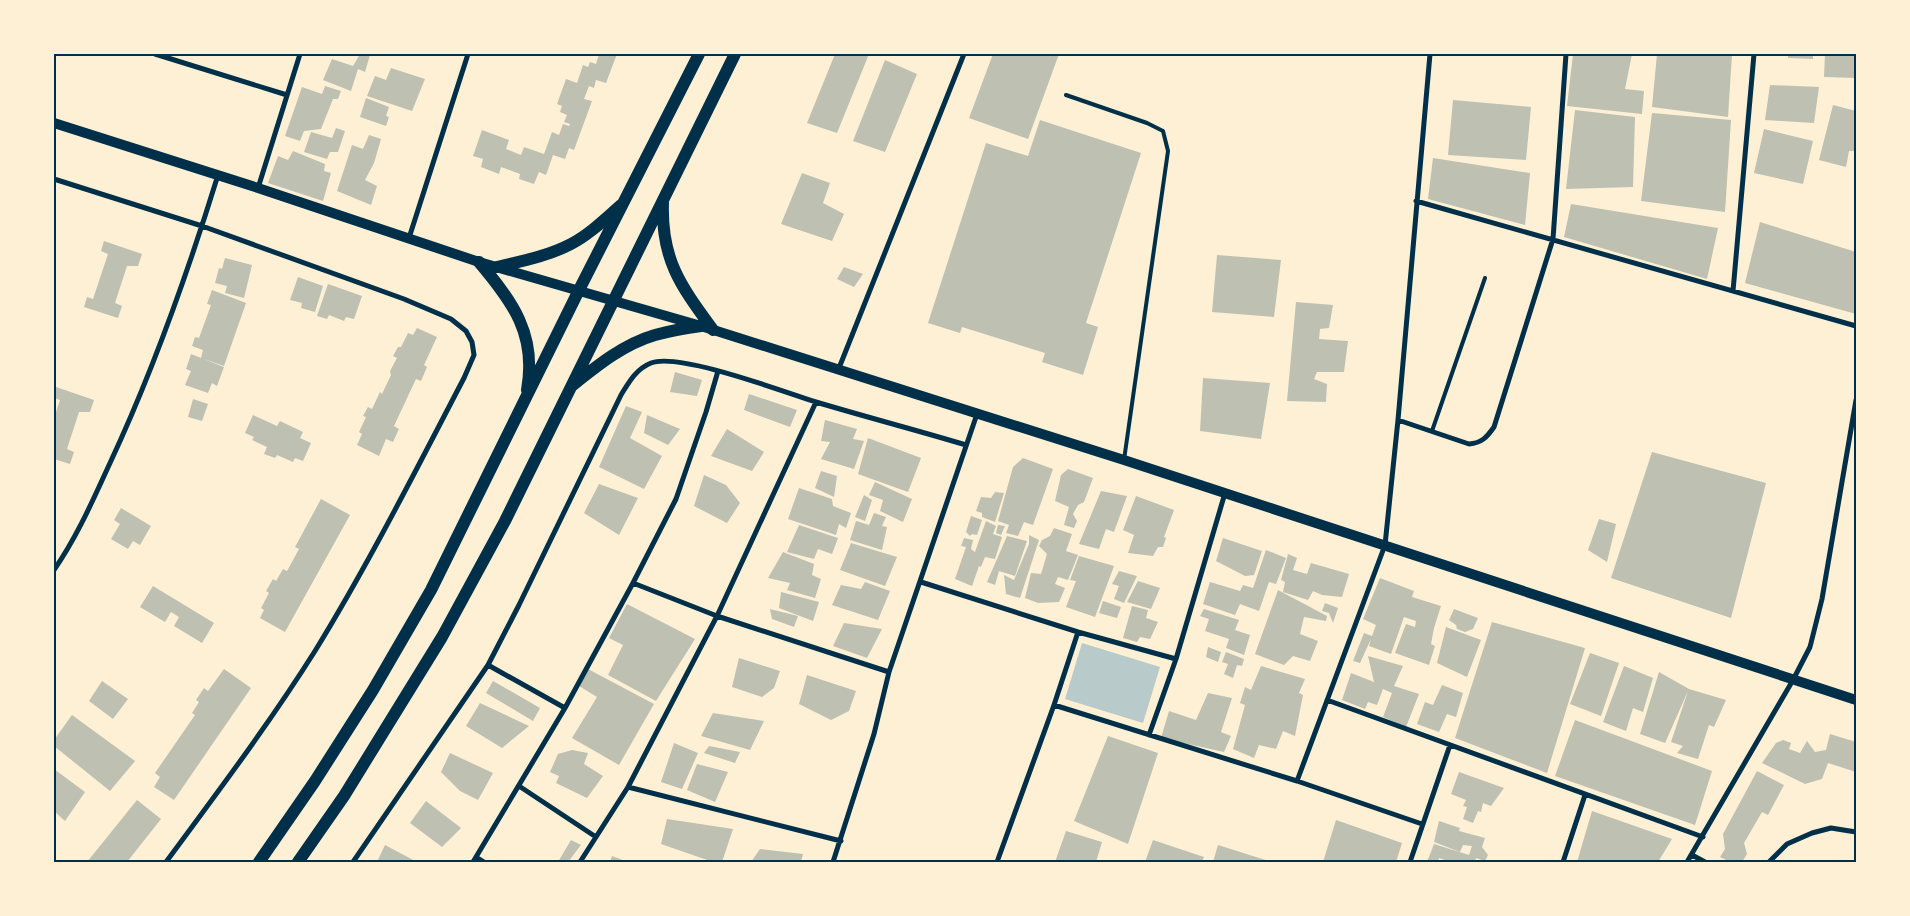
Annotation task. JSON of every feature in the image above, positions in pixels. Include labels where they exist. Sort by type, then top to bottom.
[{"type":"main road","points":[[259,862],[315,781],[378,682],[431,590],[525,404],[579,290],[699,54]]},
{"type":"main road","points":[[298,862],[344,796],[442,637],[505,521],[734,54]]},
{"type":"main road","points":[[54,123],[258,188],[479,262],[840,368],[977,414],[1225,492],[1856,700]]},
{"type":"main road","points":[[663,199],[662,220],[665,242],[671,263],[707,328]]},
{"type":"main road","points":[[497,267],[539,257],[570,245],[586,235],[624,202]]},
{"type":"main road","points":[[479,262],[510,300],[522,324],[528,350],[529,377],[525,404]]},
{"type":"main road","points":[[570,389],[617,352],[654,335],[707,328]]},
{"type":"street","points":[[155,54],[287,95]]},
{"type":"street","points":[[258,188],[300,54]]},
{"type":"street","points":[[409,239],[468,54]]},
{"type":"street","points":[[840,368],[964,54]]},
{"type":"street","points":[[1297,781],[1385,545],[1398,420],[1430,54]]},
{"type":"street","points":[[1398,420],[1469,444],[1478,443],[1487,438],[1494,427],[1552,240],[1566,54]]},
{"type":"street","points":[[1733,291],[1754,54]]},
{"type":"street","points":[[54,570],[65,554],[86,514],[136,408],[202,226],[218,175]]},
{"type":"street","points":[[54,179],[202,226],[404,298],[451,319],[466,331],[472,342],[474,355],[464,378],[372,552],[314,651],[262,730],[166,862]]},
{"type":"street","points":[[1416,200],[1856,326]]},
{"type":"street","points":[[353,862],[488,665],[520,605],[621,395],[634,374],[652,362],[670,361],[718,370],[816,402],[966,445]]},
{"type":"street","points":[[484,862],[475,860],[565,708],[676,499],[706,412],[718,370]]},
{"type":"street","points":[[1687,862],[1793,680],[1810,647],[1822,599],[1856,400]]},
{"type":"street","points":[[580,862],[628,787],[717,616],[816,402]]},
{"type":"street","points":[[834,862],[874,734],[890,672],[977,414]]},
{"type":"street","points":[[1149,735],[1176,659],[1225,492]]},
{"type":"street","points":[[921,582],[1078,632],[1176,659]]},
{"type":"street","points":[[633,583],[717,616],[890,672]]},
{"type":"street","points":[[997,862],[1054,705],[1078,632]]},
{"type":"street","points":[[488,665],[565,708]]},
{"type":"street","points":[[1327,700],[1702,837]]},
{"type":"street","points":[[1054,705],[1297,781],[1422,824]]},
{"type":"street","points":[[1410,862],[1450,745]]},
{"type":"street","points":[[519,786],[596,838]]},
{"type":"street","points":[[628,787],[841,841]]},
{"type":"street","points":[[1563,862],[1585,795]]},
{"type":"street","points":[[1769,862],[1786,844],[1812,833],[1831,828],[1856,832]]},
{"type":"street","points":[[1692,855],[1705,862]]},
{"type":"lane","points":[[1066,95],[1147,123],[1162,131],[1168,151],[1124,460]]},
{"type":"lane","points":[[1432,431],[1485,278]]},
{"type":"shaded area","points":[[1082,643],[1160,667],[1143,723],[1065,699]]},
{"type":"building","points":[[360,54],[370,55],[365,72],[358,69],[351,91],[323,80],[332,59],[353,66]]},
{"type":"building","points":[[599,54],[617,54],[606,83],[596,80],[594,88],[589,86],[584,99],[592,101],[574,150],[569,148],[565,159],[553,155],[546,175],[539,172],[534,184],[519,179],[520,174],[501,167],[499,174],[481,167],[483,159],[473,156],[482,130],[509,140],[506,149],[521,155],[524,147],[544,154],[552,132],[559,135],[563,124],[569,126],[570,124],[564,122],[567,115],[560,112],[562,106],[557,104],[566,79],[577,83],[583,65],[588,67],[590,62],[596,64]]},
{"type":"building","points":[[835,54],[869,54],[837,133],[807,123]]},
{"type":"building","points":[[993,54],[1059,54],[1028,139],[969,118]]},
{"type":"building","points":[[1573,54],[1632,54],[1625,89],[1644,91],[1642,114],[1567,106]]},
{"type":"building","points":[[1657,54],[1732,54],[1728,117],[1652,107]]},
{"type":"building","points":[[1788,54],[1813,54],[1813,59],[1788,58]]},
{"type":"building","points":[[1825,54],[1856,54],[1856,78],[1824,77]]},
{"type":"building","points":[[885,60],[917,74],[885,152],[853,141]]},
{"type":"building","points":[[391,68],[425,79],[412,111],[367,96],[375,76],[386,80]]},
{"type":"building","points":[[1770,85],[1819,87],[1814,123],[1765,120]]},
{"type":"building","points":[[325,86],[341,91],[338,99],[333,99],[321,129],[304,131],[300,141],[285,136],[302,87],[322,94]]},
{"type":"building","points":[[366,98],[389,107],[386,116],[389,117],[386,126],[360,117]]},
{"type":"building","points":[[1453,100],[1531,107],[1526,160],[1448,155]]},
{"type":"building","points":[[1833,105],[1856,111],[1856,151],[1849,151],[1846,167],[1819,160]]},
{"type":"building","points":[[1575,110],[1635,117],[1633,187],[1566,189]]},
{"type":"building","points":[[1652,113],[1731,120],[1725,212],[1641,201]]},
{"type":"building","points":[[1040,120],[1141,153],[1086,323],[1098,327],[1083,375],[1042,362],[1045,353],[962,327],[960,333],[928,323],[986,143],[1028,156]]},
{"type":"building","points":[[336,128],[345,131],[338,152],[330,152],[327,159],[304,152],[311,132],[332,138]]},
{"type":"building","points":[[1764,129],[1813,141],[1803,184],[1754,173]]},
{"type":"building","points":[[369,135],[381,139],[374,163],[365,180],[377,186],[371,205],[337,191],[352,145],[363,149]]},
{"type":"building","points":[[293,151],[325,164],[324,171],[331,173],[323,201],[268,183],[278,156],[288,160]]},
{"type":"building","points":[[1433,158],[1530,173],[1525,225],[1428,199]]},
{"type":"building","points":[[802,173],[830,183],[823,203],[844,214],[832,241],[781,224]]},
{"type":"building","points":[[1571,204],[1718,228],[1707,279],[1564,237]]},
{"type":"building","points":[[1760,222],[1856,252],[1856,314],[1745,283]]},
{"type":"building","points":[[104,241],[142,254],[138,266],[127,266],[115,303],[122,306],[118,318],[84,307],[87,297],[93,299],[108,254],[101,251]]},
{"type":"building","points":[[1217,255],[1281,260],[1274,317],[1212,312]]},
{"type":"building","points":[[225,258],[252,265],[244,298],[225,293],[227,286],[215,283],[219,268],[222,269]]},
{"type":"building","points":[[844,267],[863,274],[854,287],[837,279]]},
{"type":"building","points":[[298,277],[323,286],[315,312],[301,308],[302,303],[290,300]]},
{"type":"building","points":[[328,284],[362,296],[354,319],[346,317],[344,321],[329,315],[327,319],[317,316]]},
{"type":"building","points":[[212,290],[246,303],[224,366],[201,358],[203,350],[192,346],[195,337],[199,338],[211,305],[207,304]]},
{"type":"building","points":[[1296,302],[1333,305],[1329,328],[1320,329],[1319,339],[1348,341],[1344,372],[1317,372],[1314,379],[1327,384],[1326,402],[1287,401]]},
{"type":"building","points":[[417,328],[437,337],[424,365],[427,367],[421,381],[416,379],[394,426],[399,429],[393,442],[386,439],[379,456],[357,445],[362,434],[359,432],[366,417],[363,416],[368,407],[372,409],[380,392],[382,394],[397,358],[393,356],[398,347],[401,347],[408,333],[413,335]]},
{"type":"building","points":[[191,354],[224,367],[217,386],[212,383],[208,393],[185,385],[191,371],[186,369]]},
{"type":"building","points":[[675,372],[702,380],[697,396],[670,392]]},
{"type":"building","points":[[1203,378],[1270,383],[1261,439],[1200,431]]},
{"type":"building","points":[[56,387],[94,400],[90,412],[79,412],[67,449],[74,452],[70,464],[54,459],[54,418],[60,400],[54,398]]},
{"type":"building","points":[[749,394],[797,410],[790,427],[744,410]]},
{"type":"building","points":[[193,399],[208,404],[202,421],[188,417]]},
{"type":"building","points":[[626,406],[642,412],[630,438],[662,456],[644,489],[599,467]]},
{"type":"building","points":[[253,415],[277,426],[280,421],[303,432],[300,438],[311,443],[303,461],[295,458],[293,462],[277,455],[275,458],[264,454],[267,447],[252,440],[254,437],[245,433]]},
{"type":"building","points":[[647,415],[680,429],[668,445],[644,433]]},
{"type":"building","points":[[825,420],[857,429],[853,439],[864,441],[854,469],[821,459],[830,442],[821,441]]},
{"type":"building","points":[[727,429],[764,452],[752,471],[711,456]]},
{"type":"building","points":[[868,438],[921,458],[908,492],[858,474]]},
{"type":"building","points":[[1652,452],[1766,483],[1731,618],[1611,578]]},
{"type":"building","points":[[1023,458],[1053,469],[1033,525],[1024,522],[1018,536],[1006,533],[1009,525],[998,521],[1013,467]]},
{"type":"building","points":[[1068,469],[1093,478],[1084,502],[1078,505],[1073,514],[1077,521],[1074,528],[1064,525],[1069,507],[1055,501],[1061,475]]},
{"type":"building","points":[[821,471],[837,476],[834,497],[815,488]]},
{"type":"building","points":[[704,475],[726,485],[740,503],[727,523],[694,506]]},
{"type":"building","points":[[875,482],[912,499],[903,522],[880,511],[883,500],[869,495]]},
{"type":"building","points":[[599,484],[638,498],[619,535],[584,513]]},
{"type":"building","points":[[799,488],[832,499],[833,506],[851,513],[846,528],[839,524],[836,535],[788,519]]},
{"type":"building","points":[[1101,491],[1127,496],[1114,532],[1106,529],[1099,549],[1079,544]]},
{"type":"building","points":[[995,492],[1004,493],[995,522],[982,517],[982,513],[976,511],[981,497],[991,498]]},
{"type":"building","points":[[864,495],[872,500],[865,521],[855,517]]},
{"type":"building","points":[[1136,496],[1174,510],[1164,537],[1166,538],[1163,547],[1158,547],[1153,556],[1128,553],[1134,535],[1123,530]]},
{"type":"building","points":[[321,499],[350,515],[285,632],[260,618],[264,610],[261,608],[269,593],[266,591],[273,579],[276,581],[283,569],[287,571],[299,549],[295,547]]},
{"type":"building","points":[[121,508],[151,526],[140,545],[133,541],[128,549],[111,539],[120,524],[114,520]]},
{"type":"building","points":[[874,513],[886,517],[882,526],[887,527],[882,550],[850,540],[856,521],[869,525]]},
{"type":"building","points":[[971,516],[982,520],[977,535],[972,534],[970,536],[966,532]]},
{"type":"building","points":[[1599,519],[1616,524],[1607,562],[1588,550]]},
{"type":"building","points":[[986,521],[996,526],[993,534],[1002,537],[995,559],[985,557],[981,567],[979,566],[972,586],[955,579],[966,547],[961,546],[964,538],[973,540],[971,549],[975,552]]},
{"type":"building","points":[[799,525],[838,538],[832,554],[818,549],[814,559],[787,552]]},
{"type":"building","points":[[998,525],[1005,526],[1001,535],[996,533]]},
{"type":"building","points":[[1054,528],[1072,534],[1066,551],[1078,555],[1068,580],[1058,577],[1055,584],[1065,588],[1059,602],[1038,603],[1025,598],[1031,573],[1041,574],[1047,554],[1039,546],[1042,540],[1050,536]]},
{"type":"building","points":[[1029,535],[1039,540],[1020,598],[1006,594],[1004,575],[1014,580],[1029,544]]},
{"type":"building","points":[[1007,536],[1027,541],[1015,576],[999,571],[995,585],[987,582]]},
{"type":"building","points":[[1223,538],[1262,551],[1254,575],[1245,576],[1216,561]]},
{"type":"building","points":[[851,543],[897,557],[885,586],[840,570]]},
{"type":"building","points":[[1266,550],[1286,558],[1276,584],[1269,582],[1259,611],[1240,604],[1235,615],[1203,604],[1210,582],[1240,591],[1243,585],[1253,588]]},
{"type":"building","points":[[783,552],[814,564],[812,575],[821,579],[815,598],[787,590],[790,583],[768,578]]},
{"type":"building","points":[[1288,554],[1297,558],[1293,570],[1307,574],[1311,563],[1349,574],[1342,597],[1322,595],[1313,591],[1308,600],[1283,592],[1285,582],[1281,580]]},
{"type":"building","points":[[1079,556],[1114,566],[1095,617],[1066,607],[1076,581],[1070,580]]},
{"type":"building","points":[[1119,571],[1137,576],[1124,603],[1114,599],[1119,586],[1112,584]]},
{"type":"building","points":[[1380,578],[1414,591],[1412,597],[1441,606],[1434,628],[1431,644],[1435,646],[1429,665],[1395,653],[1406,624],[1415,627],[1416,621],[1404,617],[1391,654],[1369,646],[1371,639],[1360,663],[1353,661],[1364,633],[1372,636],[1376,625],[1363,619]]},
{"type":"building","points":[[1138,581],[1160,588],[1151,609],[1127,602]]},
{"type":"building","points":[[865,582],[890,591],[878,620],[832,605],[841,585],[861,589]]},
{"type":"building","points":[[153,586],[214,623],[202,643],[174,626],[179,617],[171,612],[165,622],[140,607]]},
{"type":"building","points":[[1278,590],[1327,616],[1326,621],[1304,617],[1300,634],[1318,641],[1310,661],[1293,656],[1284,665],[1255,654]]},
{"type":"building","points":[[781,592],[819,602],[813,621],[779,608]]},
{"type":"building","points":[[1103,601],[1121,607],[1117,618],[1099,613]]},
{"type":"building","points":[[1325,603],[1338,608],[1333,623],[1329,613],[1322,611]]},
{"type":"building","points":[[627,604],[695,639],[656,701],[608,675],[623,645],[609,638]]},
{"type":"building","points":[[1132,606],[1148,610],[1146,618],[1158,622],[1150,639],[1140,637],[1137,642],[1123,638]]},
{"type":"building","points":[[770,609],[798,616],[794,627],[772,619]]},
{"type":"building","points":[[1204,609],[1239,620],[1235,630],[1250,635],[1244,655],[1226,648],[1229,639],[1205,631],[1209,619],[1200,616]]},
{"type":"building","points":[[1454,609],[1478,618],[1473,629],[1465,632],[1457,629],[1456,625],[1449,620]]},
{"type":"building","points":[[1492,622],[1585,648],[1547,773],[1455,738]]},
{"type":"building","points":[[844,623],[882,629],[867,658],[833,646]]},
{"type":"building","points":[[1446,627],[1481,640],[1467,677],[1437,663]]},
{"type":"building","points":[[1208,647],[1221,652],[1218,662],[1206,657]]},
{"type":"building","points":[[1226,652],[1244,659],[1242,666],[1237,665],[1233,678],[1224,674],[1228,664],[1222,662]]},
{"type":"building","points":[[1590,653],[1619,663],[1601,716],[1570,704]]},
{"type":"building","points":[[1368,656],[1403,666],[1394,686],[1419,694],[1406,727],[1383,717],[1392,693],[1383,689],[1377,705],[1368,702],[1365,709],[1342,700],[1351,673],[1374,682]]},
{"type":"building","points":[[739,658],[780,671],[774,688],[762,697],[732,687]]},
{"type":"building","points":[[1261,666],[1305,679],[1299,693],[1303,695],[1295,736],[1283,731],[1276,749],[1259,745],[1254,758],[1233,749],[1245,705],[1240,703],[1245,687],[1251,690]]},
{"type":"building","points":[[1624,666],[1653,678],[1643,712],[1633,708],[1626,731],[1603,722]]},
{"type":"building","points":[[224,669],[251,688],[174,800],[154,787],[160,777],[155,773],[195,715],[192,713],[199,702],[196,700],[204,688],[208,691]]},
{"type":"building","points":[[588,669],[654,704],[619,765],[572,738],[597,697],[579,686]]},
{"type":"building","points":[[1659,672],[1689,689],[1726,700],[1714,727],[1709,725],[1698,759],[1677,753],[1683,746],[1671,742],[1688,691],[1665,743],[1640,734]]},
{"type":"building","points":[[807,675],[856,691],[849,711],[831,720],[799,704]]},
{"type":"building","points":[[102,681],[128,699],[113,719],[89,701]]},
{"type":"building","points":[[493,681],[540,708],[533,721],[486,693]]},
{"type":"building","points":[[1442,685],[1463,693],[1456,717],[1447,714],[1439,732],[1417,724],[1425,702],[1433,705]]},
{"type":"building","points":[[1208,693],[1232,698],[1221,732],[1231,736],[1224,752],[1161,738],[1169,711],[1196,720]]},
{"type":"building","points":[[480,703],[529,726],[502,748],[466,726]]},
{"type":"building","points":[[713,713],[764,721],[750,750],[701,736]]},
{"type":"building","points":[[72,715],[135,761],[110,791],[54,746],[54,740]]},
{"type":"building","points":[[1575,720],[1712,771],[1695,825],[1555,776]]},
{"type":"building","points":[[1830,734],[1856,742],[1856,772],[1828,763],[1822,779],[1805,784],[1762,763],[1776,743],[1783,740],[1791,743],[1789,749],[1800,753],[1807,741],[1815,752],[1826,750]]},
{"type":"building","points":[[1108,736],[1158,753],[1128,844],[1074,821]]},
{"type":"building","points":[[674,743],[698,753],[682,789],[661,782]]},
{"type":"building","points":[[709,746],[740,752],[735,763],[704,753]]},
{"type":"building","points":[[572,750],[588,753],[584,764],[603,776],[587,798],[556,783],[559,776],[550,772],[558,754]]},
{"type":"building","points":[[450,753],[493,773],[478,800],[460,791],[441,772]]},
{"type":"building","points":[[697,764],[728,772],[715,802],[687,790]]},
{"type":"building","points":[[54,769],[85,792],[65,821],[54,811]]},
{"type":"building","points":[[1757,771],[1784,785],[1768,815],[1762,812],[1744,843],[1747,854],[1742,862],[1730,862],[1720,857],[1725,849],[1723,834]]},
{"type":"building","points":[[1459,772],[1504,788],[1491,806],[1483,803],[1481,812],[1478,811],[1473,823],[1463,819],[1467,807],[1463,806],[1466,800],[1451,794]]},
{"type":"building","points":[[137,800],[161,819],[127,862],[87,862]]},
{"type":"building","points":[[426,801],[461,828],[442,847],[410,823]]},
{"type":"building","points":[[1592,811],[1672,839],[1658,862],[1577,862]]},
{"type":"building","points":[[667,819],[733,829],[722,862],[713,862],[661,844]]},
{"type":"building","points":[[1336,820],[1402,843],[1396,862],[1323,862]]},
{"type":"building","points":[[1439,821],[1460,828],[1459,831],[1485,838],[1482,847],[1488,855],[1485,861],[1476,858],[1475,862],[1450,862],[1439,858],[1438,862],[1427,862],[1434,844],[1469,855],[1472,846],[1463,845],[1460,852],[1434,842]]},
{"type":"building","points":[[1066,831],[1102,842],[1096,862],[1055,862]]},
{"type":"building","points":[[571,840],[581,845],[568,862],[558,862]]},
{"type":"building","points":[[1153,840],[1204,857],[1202,862],[1145,862]]},
{"type":"building","points":[[385,845],[417,862],[377,862]]},
{"type":"building","points":[[1218,845],[1272,862],[1213,862]]},
{"type":"building","points":[[760,849],[803,854],[801,862],[751,862]]},
{"type":"building","points":[[612,856],[628,862],[610,862]]}]
